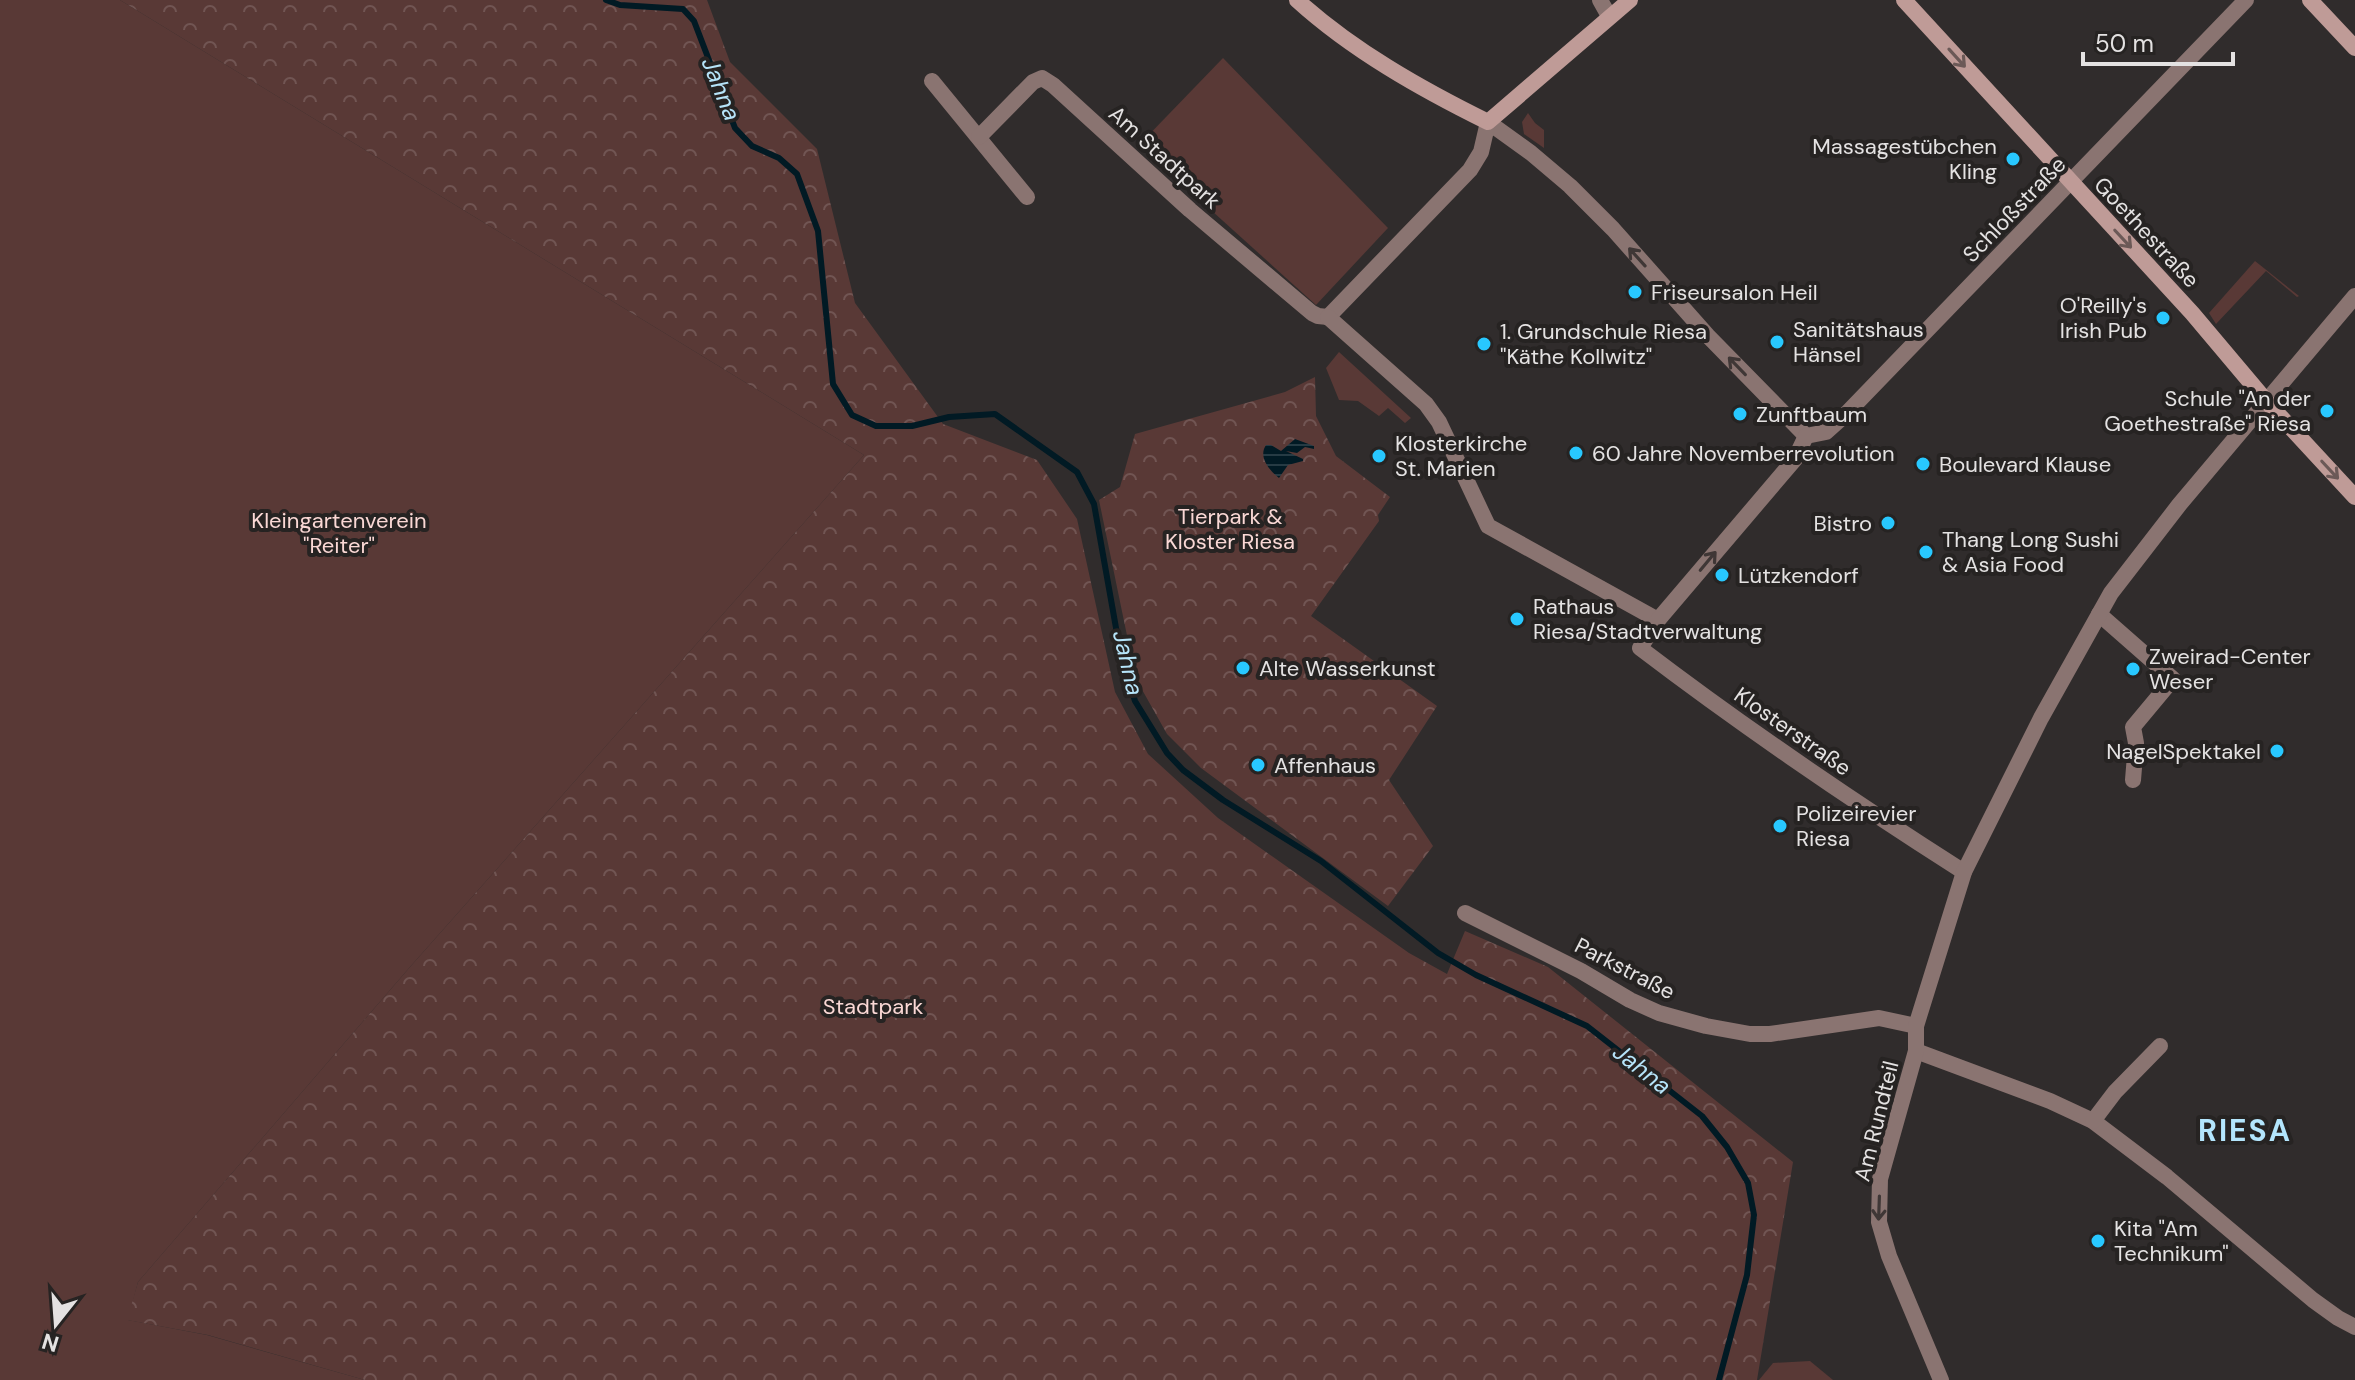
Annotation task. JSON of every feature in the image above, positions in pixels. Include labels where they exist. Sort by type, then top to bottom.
[{"type":"main road","points":[[1297,0],[1342,36],[1404,77],[1488,122],[1630,0]]},
{"type":"main road","name":"Goethestraße","points":[[1904,0],[2192,313],[2267,402],[2355,497]]},
{"type":"main road","points":[[2310,0],[2355,48]]},
{"type":"street","points":[[1600,0],[1609,16]]},
{"type":"street","name":"Schloßstraße","points":[[1806,436],[1826,432],[1846,414],[2246,0]]},
{"type":"street","name":"Am Stadtpark","points":[[979,137],[1033,82],[1042,78],[1290,295],[1312,313],[1328,317]]},
{"type":"street","points":[[932,81],[1027,197]]},
{"type":"street","points":[[1488,122],[1570,186],[1613,229],[1708,336],[1806,436],[1795,459],[1658,620],[1488,526],[1439,422],[1426,404],[1328,317],[1470,170],[1481,152],[1488,122]]},
{"type":"street","points":[[1916,1051],[1916,1026],[1964,872],[2041,718],[2111,593],[2179,505],[2355,296]]},
{"type":"street","points":[[2099,614],[2173,679],[2133,727],[2136,743],[2133,780]]},
{"type":"street","name":"Klosterstraße","points":[[1658,620],[1640,648],[1873,814],[1964,872]]},
{"type":"street","name":"Parkstraße","points":[[1465,913],[1581,971],[1630,1000],[1659,1013],[1706,1026],[1750,1034],[1770,1034],[1879,1018],[1916,1026]]},
{"type":"street","points":[[2093,1121],[2115,1092],[2160,1046]]},
{"type":"street","name":"Am Rundteil","points":[[1941,1380],[1889,1256],[1879,1222],[1880,1179],[1916,1051],[2050,1101],[2093,1121],[2167,1177],[2313,1300],[2355,1327]]},
{"type":"green space","name":"Kleingartenverein \"Reiter\"","points":[[0,0],[120,0],[864,455],[410,967],[138,1282],[128,1320],[207,1335],[365,1380],[0,1380]]},
{"type":"green space","name":"Stadtpark","points":[[120,0],[707,0],[730,62],[817,149],[855,303],[943,424],[1037,460],[1077,519],[1115,692],[1148,754],[1218,818],[1409,953],[1447,974],[1465,931],[1548,967],[1793,1162],[1757,1380],[365,1380],[208,1335],[127,1320],[138,1282],[410,967],[864,455]]},
{"type":"green space","points":[[1223,58],[1388,228],[1316,305],[1139,145]]},
{"type":"green space","points":[[1528,113],[1544,130],[1544,148],[1524,134],[1522,122]]},
{"type":"green space","points":[[2255,261],[2299,296],[2266,271],[2216,324],[2209,313]]},
{"type":"green space","points":[[1339,352],[1411,418],[1405,423],[1388,408],[1379,416],[1358,401],[1339,400],[1326,368]]},
{"type":"green space","name":"Tierpark & Kloster Riesa","points":[[1315,377],[1316,416],[1336,456],[1390,497],[1378,515],[1379,521],[1311,616],[1437,706],[1389,780],[1433,846],[1388,906],[1201,768],[1167,734],[1136,679],[1099,500],[1120,487],[1135,434],[1285,392]]},
{"type":"green space","points":[[1810,1361],[1833,1380],[1759,1380],[1773,1363]]},
{"type":"water","points":[[1295,439],[1314,446],[1314,449],[1305,447],[1297,453],[1286,451],[1303,461],[1288,465],[1279,478],[1266,463],[1263,454],[1266,445],[1281,451]]},
{"type":"waterway","name":"Jahna","points":[[606,0],[620,5],[683,9],[694,21],[735,128],[752,146],[779,158],[797,174],[818,231],[833,384],[852,415],[876,426],[912,426],[949,417],[995,414],[1077,472],[1094,504],[1121,656],[1135,701],[1167,753],[1183,770],[1223,800],[1321,861],[1438,953],[1476,975],[1587,1026],[1702,1116],[1727,1147],[1748,1183],[1754,1215],[1747,1275],[1719,1380]]},
{"type":"place","name":"Massagestübchen Kling","points":[[2013,159]]},
{"type":"place","name":"Friseursalon Heil","points":[[1635,292]]},
{"type":"place","name":"O'Reilly's Irish Pub","points":[[2163,318]]},
{"type":"place","name":"Sanitätshaus Hänsel","points":[[1777,342]]},
{"type":"place","name":"1. Grundschule Riesa \"Käthe Kollwitz\"","points":[[1484,344]]},
{"type":"place","name":"Schule \"An der Goethestraße\" Riesa","points":[[2327,411]]},
{"type":"place","name":"Zunftbaum","points":[[1740,414]]},
{"type":"place","name":"60 Jahre Novemberrevolution","points":[[1576,453]]},
{"type":"place","name":"Klosterkirche St. Marien","points":[[1379,456]]},
{"type":"place","name":"Boulevard Klause","points":[[1923,464]]},
{"type":"place","name":"Bistro","points":[[1888,523]]},
{"type":"place","name":"Thang Long Sushi & Asia Food","points":[[1926,552]]},
{"type":"place","name":"Lützkendorf","points":[[1722,575]]},
{"type":"place","name":"Rathaus Riesa/Stadtverwaltung","points":[[1517,619]]},
{"type":"place","name":"Alte Wasserkunst","points":[[1243,668]]},
{"type":"place","name":"Zweirad-Center Weser","points":[[2133,669]]},
{"type":"place","name":"NagelSpektakel","points":[[2277,751]]},
{"type":"place","name":"Affenhaus","points":[[1258,765]]},
{"type":"place","name":"Polizeirevier Riesa","points":[[1780,826]]},
{"type":"place","name":"Kita \"Am Technikum\"","points":[[2098,1241]]},
{"type":"district","name":"RIESA","points":[[2245,1131]]}]
